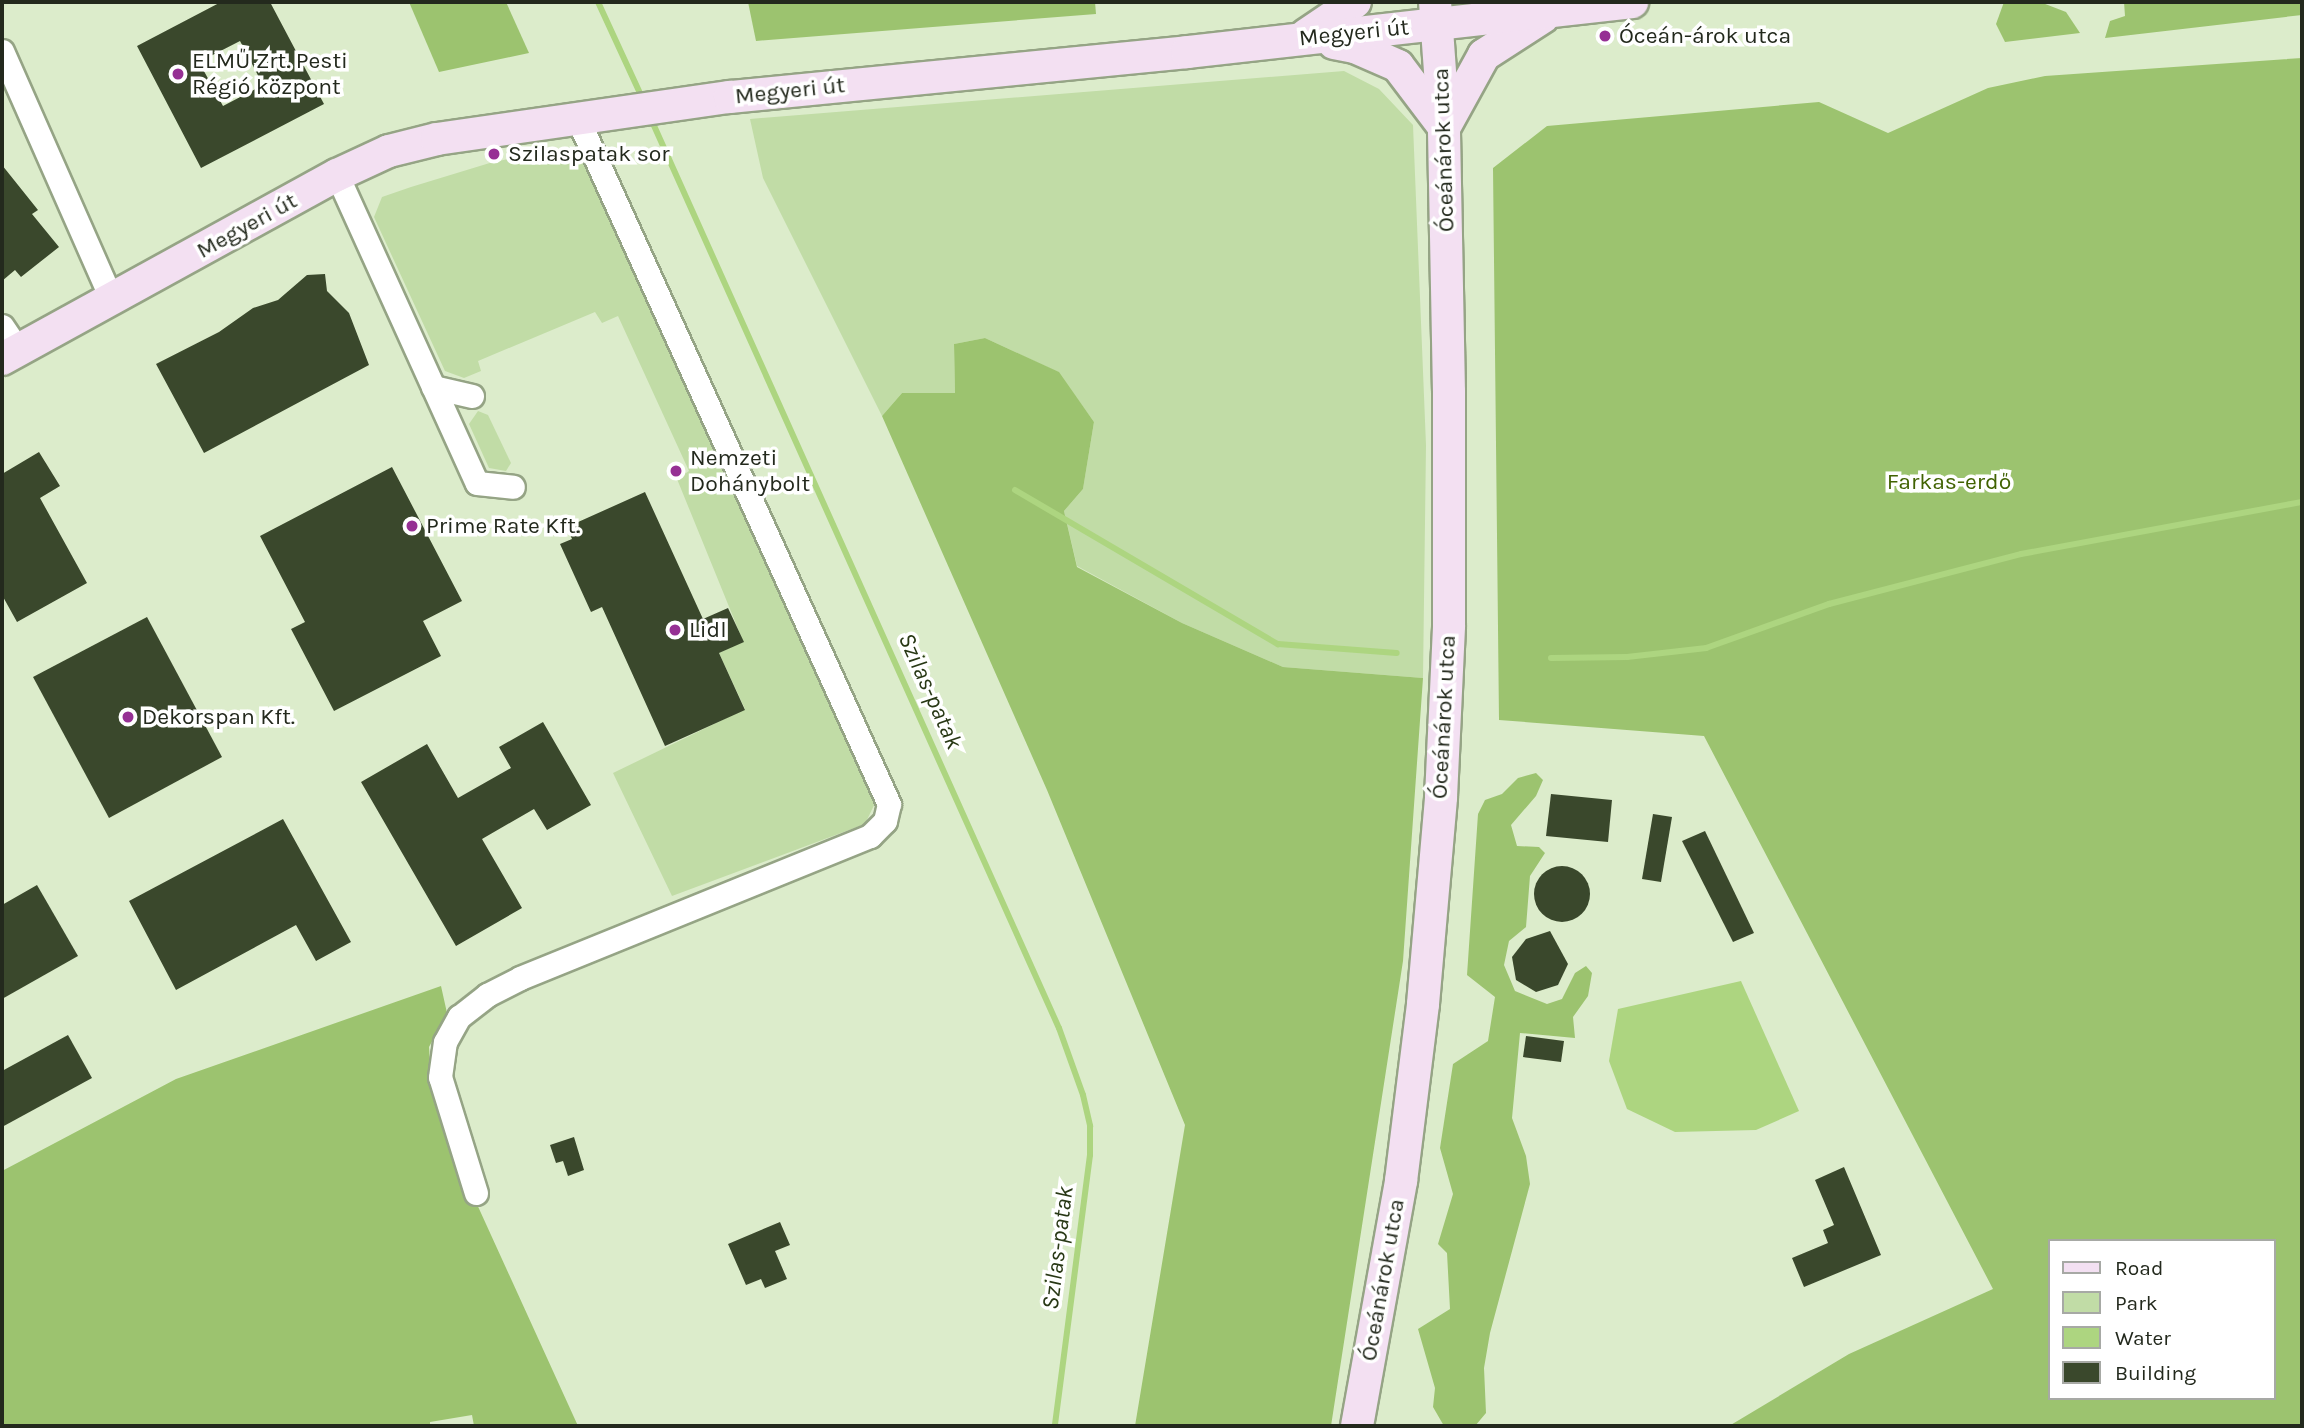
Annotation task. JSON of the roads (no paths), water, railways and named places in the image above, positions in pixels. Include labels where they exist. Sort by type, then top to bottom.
[{"type":"main road","points":[[1302,38],[1355,2]]},
{"type":"main road","name":"Megyeri út","points":[[7,345],[112,300],[337,175],[389,151],[438,139],[588,114],[680,103],[1302,38],[1436,13],[1572,9],[1632,2]]},
{"type":"main road","points":[[1302,38],[1356,47],[1384,57],[1401,70],[1444,127],[1484,55],[1540,18],[1572,9]]},
{"type":"main road","name":"Óceánárok utca","points":[[1357,1426],[1401,1181],[1426,979],[1441,797],[1449,625],[1444,127],[1436,13]]},
{"type":"street","points":[[2,51],[8,87],[112,300]]},
{"type":"street","points":[[476,1193],[440,1077],[445,1042],[470,1007],[520,978],[870,835],[880,829],[889,810],[888,796],[588,114]]},
{"type":"street","points":[[337,175],[477,483],[513,487]]},
{"type":"street","points":[[433,387],[472,396]]},
{"type":"water","points":[[1741,981],[1799,1111],[1756,1130],[1675,1132],[1627,1109],[1609,1061],[1618,1009]]},
{"type":"waterway","name":"Szilas-patak","points":[[598,2],[643,100]]},
{"type":"waterway","name":"Szilas-patak","points":[[651,119],[1059,1028],[1083,1095],[1090,1126],[1090,1155],[1055,1426]]},
{"type":"waterway","points":[[1015,490],[1278,644],[1397,653]]},
{"type":"waterway","points":[[1551,658],[1627,657],[1706,648],[1829,604],[2021,554],[2302,502]]},
{"type":"place","name":"Óceán-árok utca","points":[[1605,36]]},
{"type":"place","name":"ELMŰ Zrt. Pesti Régió központ","points":[[178,74]]},
{"type":"place","name":"Szilaspatak sor","points":[[494,154]]},
{"type":"place","name":"Nemzeti Dohánybolt","points":[[676,471]]},
{"type":"place","name":"Prime Rate Kft.","points":[[412,526]]},
{"type":"place","name":"Lidl","points":[[675,630]]},
{"type":"place","name":"Dekorspan Kft.","points":[[128,717]]},
{"type":"park label","name":"Farkas-erdő","points":[[1949,482]]}]
